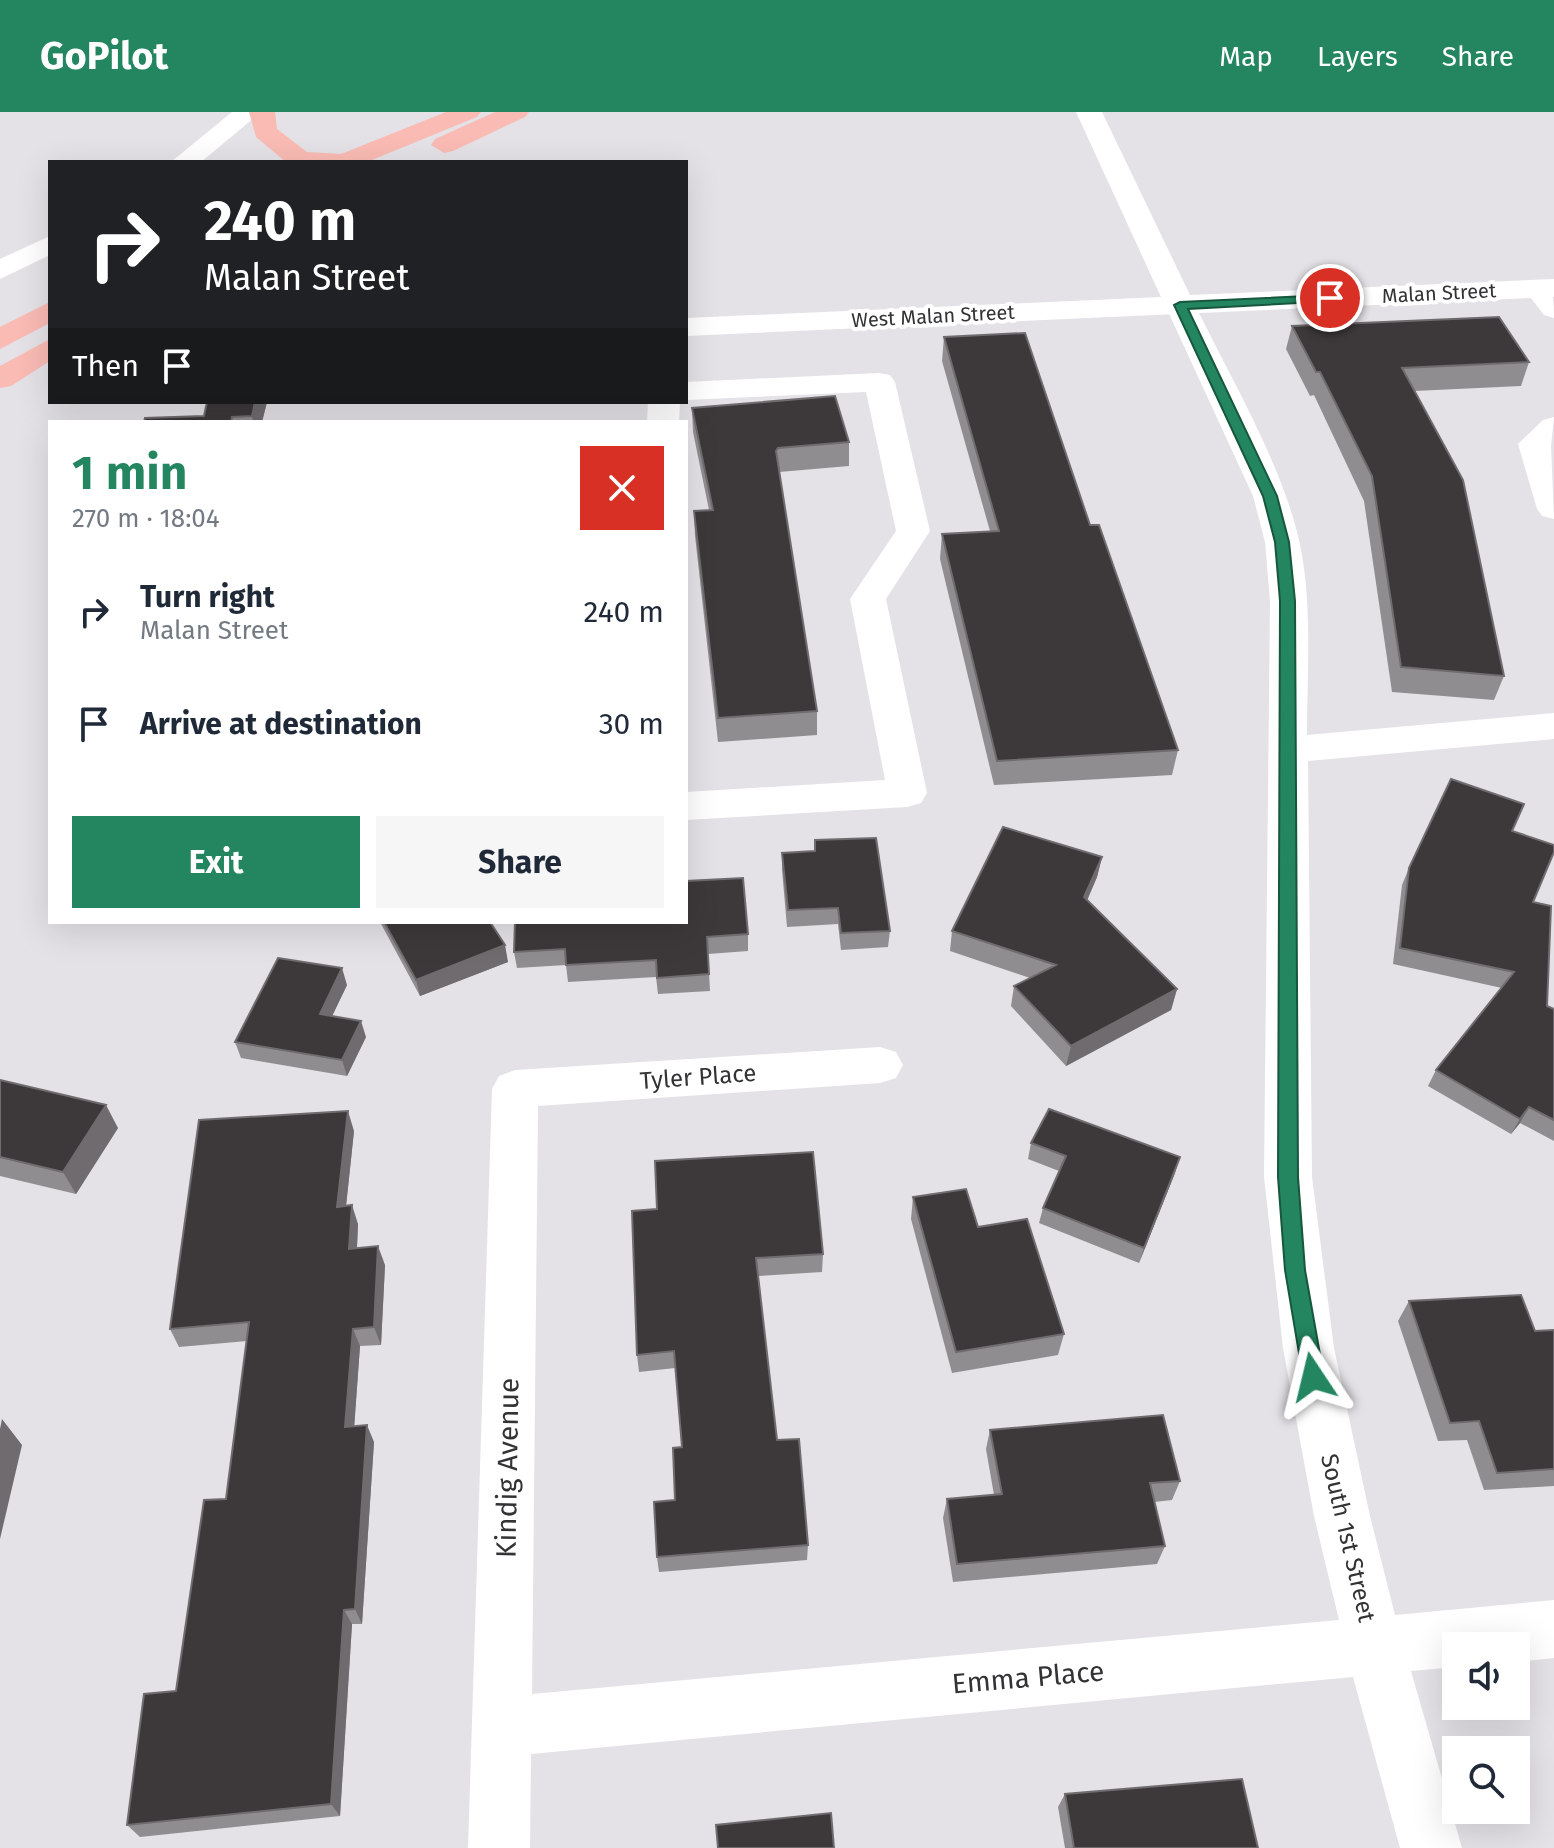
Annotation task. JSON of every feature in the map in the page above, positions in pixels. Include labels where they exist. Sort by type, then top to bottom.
[{"type":"highway","points":[[262,112],[265,132],[300,160]]},
{"type":"highway","points":[[349,160],[468,112]]},
{"type":"highway","points":[[413,160],[516,112]]},
{"type":"highway","points":[[0,340],[48,312]]},
{"type":"highway","points":[[0,379],[48,349]]},
{"type":"street","points":[[187,160],[251,112]]},
{"type":"street","points":[[220,160],[251,112]]},
{"type":"street","name":"South 1st Street","points":[[1089,112],[1270,496],[1282,542],[1288,601],[1288,1177],[1295,1270],[1318,1403],[1372,1644],[1431,1848]]},
{"type":"street","points":[[0,270],[48,245]]},
{"type":"street","name":"Malan Street","points":[[1180,305],[1549,295]]},
{"type":"street","name":"West Malan Street","points":[[688,327],[1180,305]]},
{"type":"street","points":[[688,391],[879,382],[913,531],[868,599],[907,793],[688,806]]},
{"type":"street","points":[[1554,427],[1534,444],[1554,509]]},
{"type":"street","points":[[1288,750],[1554,726]]},
{"type":"street","name":"Tyler Place","points":[[515,1089],[880,1065]]},
{"type":"street","name":"Kindig Avenue","points":[[499,1848],[515,1089]]},
{"type":"street","name":"Emma Place","points":[[501,1727],[1554,1629]]},
{"type":"building","points":[[1499,317],[1529,362],[1402,368],[1463,480],[1504,676],[1401,667],[1372,476],[1320,372],[1316,372],[1292,326]]},
{"type":"building","points":[[1025,333],[1090,525],[1099,525],[1178,750],[997,761],[942,534],[999,531],[944,337]]},
{"type":"building","points":[[835,396],[849,442],[778,448],[776,451],[817,711],[718,718],[694,511],[713,510],[692,408]]},
{"type":"building","points":[[207,404],[255,404],[252,416],[232,417],[231,420],[144,420],[145,418],[204,416]]},
{"type":"building","points":[[1451,779],[1524,804],[1512,831],[1554,845],[1554,852],[1533,902],[1551,906],[1547,1006],[1554,1009],[1554,1120],[1529,1107],[1520,1119],[1436,1070],[1514,972],[1400,948],[1409,868]]},
{"type":"building","points":[[1003,827],[1102,857],[1084,897],[1177,989],[1071,1046],[1014,986],[1056,965],[952,931]]},
{"type":"building","points":[[876,838],[890,931],[841,933],[838,908],[788,910],[782,853],[815,851],[815,840]]},
{"type":"building","points":[[743,878],[748,934],[707,937],[709,974],[657,978],[656,960],[566,965],[565,949],[514,952],[515,924],[688,924],[688,881]]},
{"type":"building","points":[[385,924],[491,924],[505,945],[416,980]]},
{"type":"building","points":[[278,958],[342,968],[320,1014],[361,1021],[342,1060],[235,1042]]},
{"type":"building","points":[[0,1080],[106,1105],[63,1172],[0,1157]]},
{"type":"building","points":[[1049,1109],[1180,1157],[1144,1248],[1043,1208],[1066,1156],[1031,1143]]},
{"type":"building","points":[[348,1111],[337,1207],[352,1205],[349,1249],[378,1246],[374,1327],[353,1329],[345,1427],[367,1425],[355,1609],[344,1610],[331,1804],[127,1825],[144,1694],[176,1691],[204,1500],[226,1499],[249,1322],[170,1329],[199,1120]]},
{"type":"building","points":[[813,1152],[823,1254],[756,1258],[777,1440],[799,1439],[808,1545],[657,1557],[654,1502],[675,1500],[673,1448],[682,1447],[674,1351],[637,1355],[632,1211],[657,1209],[655,1161]]},
{"type":"building","points":[[966,1189],[978,1227],[1027,1219],[1064,1334],[956,1352],[913,1197]]},
{"type":"building","points":[[1521,1295],[1535,1331],[1554,1330],[1554,1469],[1497,1473],[1479,1421],[1450,1423],[1409,1301]]},
{"type":"building","points":[[1163,1415],[1180,1481],[1150,1483],[1165,1546],[957,1564],[947,1499],[1002,1494],[990,1430]]},
{"type":"building","points":[[1242,1779],[1258,1848],[1074,1848],[1065,1794]]},
{"type":"building","points":[[831,1813],[834,1848],[718,1848],[716,1825]]},
{"type":"route","points":[[1313,1377],[1295,1270],[1288,1177],[1288,601],[1282,542],[1270,496],[1180,305],[1330,298]]}]
